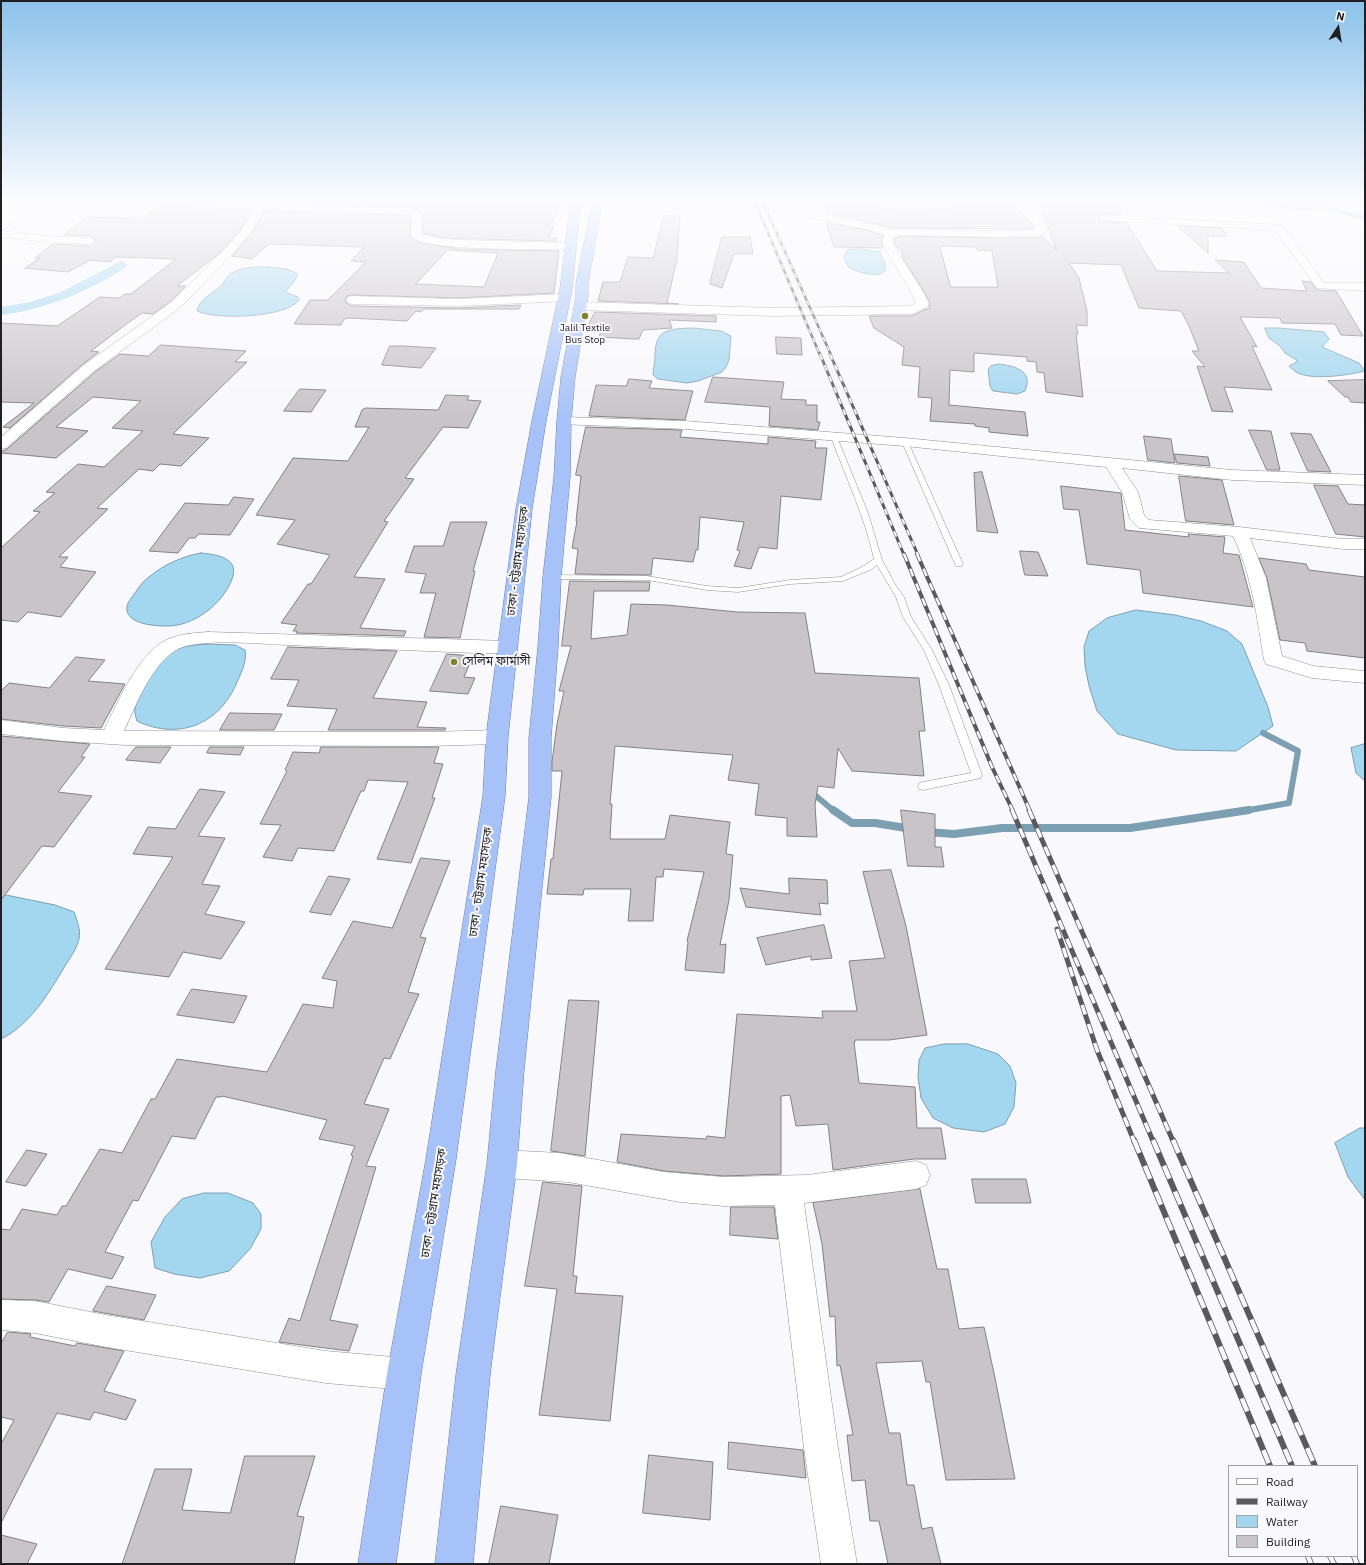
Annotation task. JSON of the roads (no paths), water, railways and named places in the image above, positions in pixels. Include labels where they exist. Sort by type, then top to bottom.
[{"type":"highway","name":"ঢাকা - চট্টগ্রাম মহাসড়ক","points":[[454,1564],[473,1375],[502,1164],[510,1070],[540,797],[540,738],[548,648],[552,577],[562,478],[564,420],[572,302],[571,273]]},
{"type":"highway","name":"ঢাকা - চট্টগ্রাম মহাসড়ক","points":[[377,1564],[404,1374],[441,1159],[494,796],[496,737],[524,509],[539,421],[559,329],[572,302],[579,273]]},
{"type":"street","points":[[1,445],[88,368],[177,304],[206,273]]},
{"type":"street","points":[[352,300],[444,303],[572,302],[773,312],[912,310],[923,304],[916,288],[906,273]]},
{"type":"street","points":[[1312,273],[1321,286],[1365,287]]},
{"type":"street","points":[[564,420],[685,425],[905,442],[1232,475],[1365,480]]},
{"type":"street","points":[[1112,463],[1115,471],[1130,491],[1135,515],[1138,521],[1145,525],[1239,532],[1342,544],[1365,544]]},
{"type":"street","points":[[1239,532],[1249,550],[1259,588],[1273,660],[1312,672],[1365,677]]},
{"type":"street","points":[[111,737],[150,663],[169,645],[184,640],[211,638],[256,638],[474,647],[508,647]]},
{"type":"street","points":[[1,727],[92,737],[128,739],[166,737],[271,736],[430,739],[496,737]]},
{"type":"street","points":[[502,1164],[567,1168],[642,1183],[696,1190],[762,1192],[846,1186],[916,1175]]},
{"type":"street","points":[[788,1190],[821,1448],[839,1564]]},
{"type":"street","points":[[1,1315],[35,1317],[106,1331],[326,1367],[404,1374]]},
{"type":"lane","points":[[834,437],[866,513],[875,540],[878,560],[892,586],[900,597],[907,617],[928,650],[944,685],[977,775],[923,786]]},
{"type":"lane","points":[[905,442],[959,564]]},
{"type":"lane","points":[[552,577],[640,578],[707,588],[738,590],[790,582],[843,579],[867,568],[878,560]]},
{"type":"water","points":[[296,273],[298,274],[294,282],[286,291],[287,293],[298,297],[299,300],[292,306],[280,311],[250,316],[219,316],[197,311],[200,303],[222,285],[230,274]]},
{"type":"water","points":[[864,273],[882,273],[877,274]]},
{"type":"water","points":[[693,328],[721,331],[731,336],[729,360],[726,367],[722,372],[698,381],[687,383],[658,379],[653,375],[653,373],[656,347],[661,335],[670,330]]},
{"type":"water","points":[[1265,328],[1324,332],[1329,339],[1322,347],[1359,363],[1365,371],[1320,377],[1303,375],[1296,372],[1289,366],[1298,361],[1285,353],[1280,346],[1269,338]]},
{"type":"water","points":[[999,364],[1011,366],[1021,370],[1025,374],[1027,384],[1025,391],[1017,394],[993,391],[990,386],[988,369],[991,366]]},
{"type":"water","points":[[201,553],[216,555],[224,558],[232,564],[234,572],[228,588],[214,605],[196,618],[186,623],[176,625],[161,626],[141,623],[130,617],[127,612],[127,606],[145,580],[160,569],[174,562],[187,556]]},
{"type":"water","points":[[1136,610],[1175,615],[1201,621],[1227,631],[1242,644],[1268,707],[1273,726],[1236,751],[1176,750],[1118,734],[1097,711],[1089,686],[1085,666],[1084,647],[1089,631],[1107,618]]},
{"type":"water","points":[[207,644],[235,645],[245,650],[245,662],[241,674],[230,697],[220,709],[209,718],[196,725],[183,729],[153,727],[137,721],[135,710],[140,693],[149,676],[161,661],[178,649]]},
{"type":"water","points":[[1365,744],[1365,781],[1356,773],[1351,748]]},
{"type":"water","points":[[1,894],[55,905],[74,912],[78,925],[79,939],[75,949],[59,976],[38,1007],[21,1025],[1,1039]]},
{"type":"water","points":[[944,1044],[968,1044],[998,1054],[1010,1066],[1016,1083],[1014,1107],[1005,1124],[984,1132],[953,1128],[933,1118],[921,1098],[918,1077],[919,1060],[925,1048]]},
{"type":"water","points":[[1360,1128],[1365,1128],[1365,1200],[1348,1177],[1335,1143]]},
{"type":"water","points":[[204,1193],[228,1193],[253,1203],[261,1214],[261,1229],[250,1249],[229,1271],[200,1278],[174,1274],[155,1268],[151,1242],[165,1217],[182,1199]]},
{"type":"waterway","points":[[1,311],[33,306],[64,296],[109,273]]},
{"type":"waterway","points":[[1244,811],[1289,803],[1298,751],[1263,733]]},
{"type":"waterway","points":[[810,791],[834,811]]},
{"type":"waterway","points":[[833,810],[852,823],[875,823],[912,829]]},
{"type":"waterway","points":[[927,832],[954,834],[1002,828],[1130,828],[1249,810]]},
{"type":"railway","points":[[785,273],[820,355]]},
{"type":"railway","points":[[795,273],[831,355]]},
{"type":"railway","points":[[820,354],[904,555]]},
{"type":"railway","points":[[830,354],[918,555]]},
{"type":"railway","points":[[904,554],[992,767],[1013,811]]},
{"type":"railway","points":[[917,554],[1030,811]]},
{"type":"railway","points":[[1012,810],[1153,1141]]},
{"type":"railway","points":[[1029,810],[1173,1141]]},
{"type":"railway","points":[[1057,929],[1097,1050],[1134,1141]]},
{"type":"railway","points":[[1134,1140],[1270,1465]]},
{"type":"railway","points":[[1153,1140],[1292,1465]]},
{"type":"railway","points":[[1173,1140],[1315,1465]]},
{"type":"railway","points":[[1308,1557],[1311,1564]]},
{"type":"railway","points":[[1330,1557],[1334,1564]]},
{"type":"railway","points":[[1354,1557],[1357,1564]]},
{"type":"place","name":"Jalil Textile Bus Stop","points":[[585,316]]},
{"type":"place","name":"সেলিম ফার্মাসী","points":[[454,662]]}]
